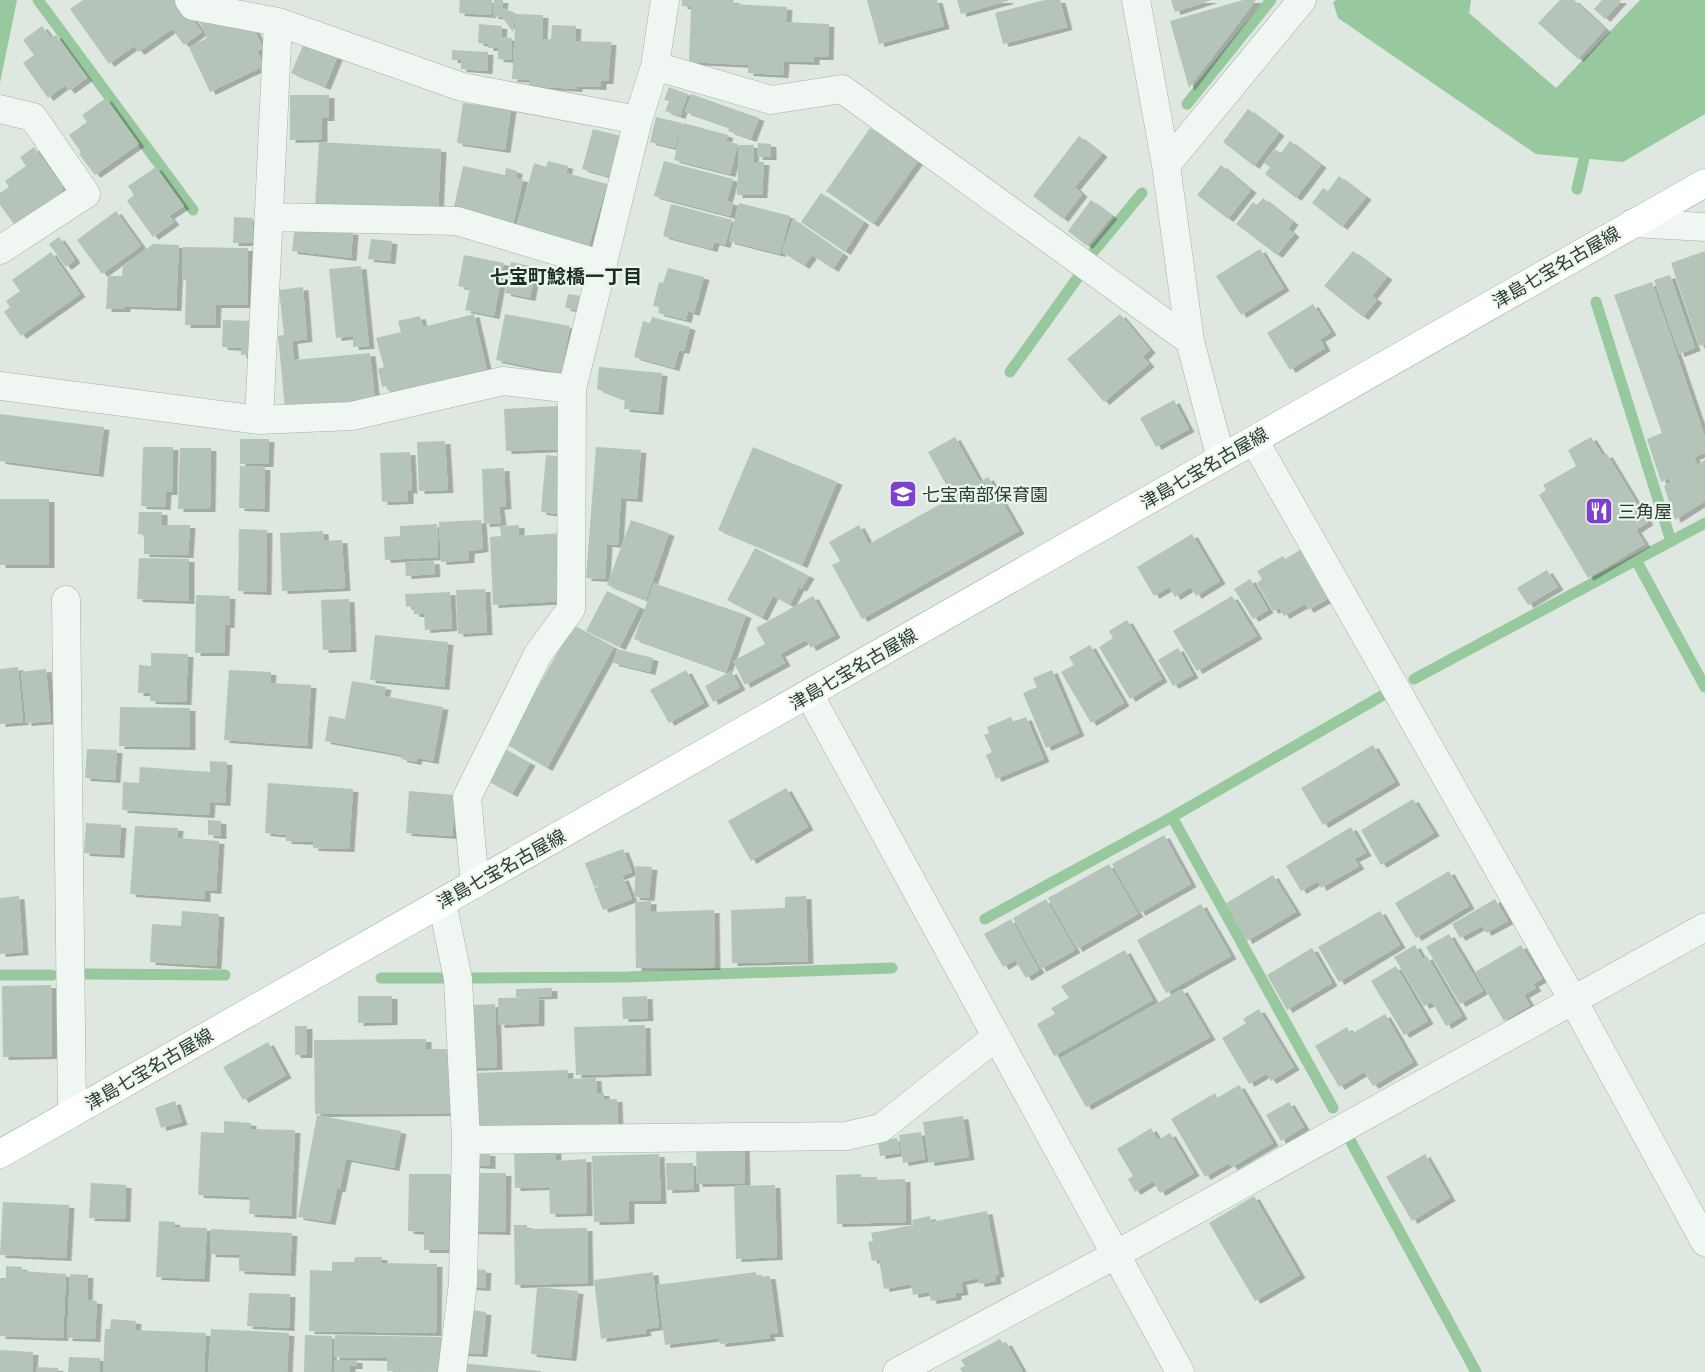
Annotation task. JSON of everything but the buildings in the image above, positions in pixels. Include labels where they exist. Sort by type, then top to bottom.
[{"type":"main road","name":"津島七宝名古屋線","points":[[0,1154],[1705,183]]},
{"type":"street","points":[[189,0],[193,6],[278,22],[462,87],[638,120]]},
{"type":"street","points":[[475,884],[467,796],[538,654],[571,609],[572,389],[638,120],[655,66],[664,0]]},
{"type":"street","points":[[1136,0],[1166,164],[1190,341],[1221,459]]},
{"type":"street","points":[[1166,164],[1302,0]]},
{"type":"street","points":[[259,420],[278,22]]},
{"type":"street","points":[[655,66],[771,100],[842,89],[1190,341]]},
{"type":"street","points":[[0,250],[86,194],[32,117],[6,110]]},
{"type":"street","points":[[270,217],[457,221],[603,265]]},
{"type":"street","points":[[1633,223],[1705,227]]},
{"type":"street","points":[[0,386],[259,420],[352,416],[503,381],[572,389]]},
{"type":"street","points":[[1254,440],[1573,1000],[1705,1242]]},
{"type":"street","points":[[66,600],[72,1113]]},
{"type":"street","points":[[810,694],[1180,1372]]},
{"type":"street","points":[[442,902],[458,979],[466,1140],[463,1284],[452,1372]]},
{"type":"street","points":[[897,1372],[1115,1255],[1705,927]]},
{"type":"street","points":[[466,1140],[846,1136],[881,1128],[996,1037]]},
{"type":"shaded area","points":[[0,0],[17,0],[0,83]]},
{"type":"shaded area","points":[[1336,0],[1471,0],[1469,13],[1556,88],[1640,0],[1705,0],[1705,114],[1623,162],[1536,154],[1338,18],[1333,2]]},
{"type":"waterway","points":[[38,0],[193,210]]},
{"type":"waterway","points":[[1187,104],[1271,0]]},
{"type":"waterway","points":[[1577,189],[1587,145]]},
{"type":"waterway","points":[[1094,251],[1142,193]]},
{"type":"waterway","points":[[1010,372],[1081,273]]},
{"type":"waterway","points":[[1596,302],[1671,541]]},
{"type":"waterway","points":[[1414,679],[1705,523]]},
{"type":"waterway","points":[[1636,560],[1705,687]]},
{"type":"waterway","points":[[985,919],[1172,817],[1385,694]]},
{"type":"waterway","points":[[1172,817],[1333,1108]]},
{"type":"waterway","points":[[470,978],[626,977],[892,968]]},
{"type":"waterway","points":[[86,974],[225,975]]},
{"type":"waterway","points":[[0,975],[52,975]]},
{"type":"waterway","points":[[381,978],[447,978]]},
{"type":"waterway","points":[[1351,1142],[1476,1372]]},
{"type":"place","name":"七宝南部保育園","points":[[903,494]]},
{"type":"place","name":"三角屋","points":[[1599,511]]},
{"type":"district","name":"七宝町鯰橋一丁目","points":[[566,276]]}]
